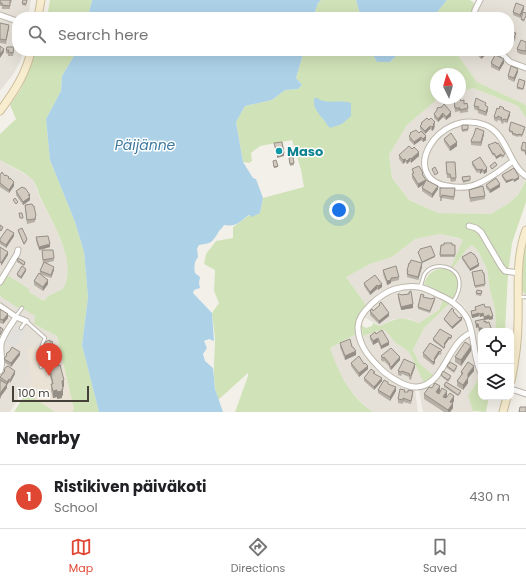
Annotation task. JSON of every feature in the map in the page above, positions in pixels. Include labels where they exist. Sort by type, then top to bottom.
[{"type":"street","points":[[39,12],[41,0]]},
{"type":"street","points":[[475,12],[480,0]]},
{"type":"street","points":[[0,15],[12,19]]},
{"type":"street","points":[[0,111],[18,87],[29,56]]},
{"type":"street","points":[[504,56],[510,62],[526,68]]},
{"type":"street","points":[[513,161],[486,180],[464,187],[442,185],[431,179],[427,174],[424,163],[425,156],[430,145],[436,137],[446,128],[457,122],[467,121],[487,125],[495,131],[501,138],[513,161],[522,174],[526,176]]},
{"type":"street","points":[[468,226],[476,228],[481,232],[505,271],[519,273]]},
{"type":"street","points":[[514,364],[522,297],[519,273],[520,252],[526,230]]},
{"type":"street","points":[[0,282],[18,254],[18,250]]},
{"type":"street","points":[[471,333],[461,340],[438,374],[428,384],[415,388],[389,376],[381,370],[364,352],[359,336],[358,326],[364,312],[381,296],[394,289],[420,287],[453,302],[468,320],[471,333],[478,366]]},
{"type":"street","points":[[0,306],[26,321]]},
{"type":"street","points":[[0,371],[2,363],[2,343],[16,316]]},
{"type":"street","points":[[514,389],[526,394]]},
{"type":"street","points":[[503,412],[506,400]]},
{"type":"lane","points":[[420,287],[425,274],[432,268],[442,266],[453,270],[457,274],[460,284],[458,293],[453,302]]},
{"type":"lane","points":[[16,316],[22,308]]},
{"type":"lane","points":[[22,328],[26,321],[45,338],[40,348],[39,356],[41,367]]},
{"type":"shaded area","points":[[0,0],[31,0],[29,12],[12,12],[12,56],[22,56],[14,73],[0,91]]},
{"type":"shaded area","points":[[483,0],[526,0],[526,66],[510,59],[507,56],[514,56],[514,12],[477,11]]},
{"type":"shaded area","points":[[459,56],[501,56],[507,62],[526,71],[526,105],[477,82]]},
{"type":"shaded area","points":[[473,88],[518,106],[526,118],[526,179],[518,195],[509,203],[491,214],[438,213],[409,200],[392,178],[389,155],[407,125],[430,104],[466,104],[466,90]]},
{"type":"shaded area","points":[[0,160],[33,179],[40,198],[55,226],[64,248],[68,272],[65,287],[63,290],[48,296],[44,301],[29,292],[7,275],[0,286]]},
{"type":"shaded area","points":[[440,234],[464,240],[451,267],[442,264],[430,266],[423,273],[418,284],[406,284],[393,287],[379,293],[366,305],[346,277],[370,264],[392,257],[415,239]]},
{"type":"shaded area","points":[[472,245],[478,251],[487,269],[495,309],[496,328],[478,328],[478,345],[471,319],[465,308],[456,299],[458,279],[453,268],[466,250]]},
{"type":"shaded area","points":[[407,289],[420,290],[443,300],[439,310],[419,323],[409,319],[394,319],[380,326],[364,317],[381,298],[394,292]]},
{"type":"shaded area","points":[[0,296],[35,316],[34,324],[57,336],[74,409],[72,412],[55,412],[23,391],[10,412],[0,412]]},
{"type":"shaded area","points":[[450,303],[465,321],[469,331],[465,332],[459,339],[433,375],[419,363],[413,350],[424,328]]},
{"type":"shaded area","points":[[16,325],[26,331],[15,348],[5,341]]},
{"type":"shaded area","points":[[384,329],[396,343],[409,352],[424,383],[415,385],[400,380],[381,367],[366,350],[363,336]]},
{"type":"shaded area","points":[[356,334],[363,353],[380,372],[399,385],[415,389],[418,412],[373,412],[349,390],[337,368],[330,348]]},
{"type":"shaded area","points":[[469,336],[478,374],[478,380],[468,396],[474,412],[423,412],[419,390],[430,386],[440,375],[463,341]]},
{"type":"shaded area","points":[[58,342],[74,409],[72,412],[55,412],[26,393],[32,383],[27,348]]},
{"type":"green space","points":[[50,0],[92,0],[89,12],[48,12]]},
{"type":"green space","points":[[321,0],[356,0],[360,12],[315,12],[318,3]]},
{"type":"green space","points":[[447,0],[470,0],[474,3],[472,12],[437,12]]},
{"type":"green space","points":[[34,56],[74,56],[62,76],[61,91],[46,119],[50,160],[75,222],[84,252],[88,297],[82,345],[99,412],[72,412],[74,409],[57,336],[34,324],[35,316],[20,307],[18,308],[0,296],[0,286],[7,275],[29,289],[29,292],[44,301],[48,296],[63,289],[67,279],[68,267],[62,243],[35,183],[26,174],[0,160],[0,134],[16,119],[10,105],[21,89]]},
{"type":"green space","points":[[303,56],[374,56],[377,62],[390,62],[396,56],[459,56],[477,82],[526,105],[526,118],[518,106],[473,88],[466,90],[466,68],[430,68],[430,104],[431,104],[407,125],[389,155],[392,178],[409,200],[438,213],[491,214],[509,203],[518,195],[526,180],[526,202],[512,243],[508,274],[505,328],[496,328],[495,309],[487,269],[478,251],[472,245],[466,250],[453,268],[451,267],[463,240],[458,238],[440,234],[415,239],[392,257],[370,264],[346,277],[366,305],[360,312],[357,319],[356,334],[330,348],[341,376],[346,384],[358,399],[373,412],[235,412],[248,373],[218,400],[216,392],[214,376],[215,338],[212,313],[219,303],[214,291],[215,270],[204,264],[206,254],[216,241],[233,238],[233,227],[247,217],[260,213],[263,198],[304,187],[301,170],[292,140],[260,146],[251,153],[252,161],[249,163],[243,162],[236,122],[245,106],[272,100],[285,90],[298,89],[302,85],[296,78]]},
{"type":"green space","points":[[526,239],[526,295],[522,291],[522,271]]},
{"type":"green space","points":[[444,268],[455,273],[459,280],[454,298],[424,284],[427,277],[431,273]]},
{"type":"green space","points":[[443,300],[450,303],[424,328],[413,350],[419,363],[433,375],[427,382],[424,383],[409,352],[396,343],[384,329],[363,336],[361,325],[366,328],[372,326],[373,323],[380,326],[390,321],[399,319],[408,319],[419,323],[439,310]]},
{"type":"green space","points":[[478,380],[478,400],[488,400],[486,412],[473,411],[468,396]]},
{"type":"green space","points":[[26,393],[55,412],[14,412]]},
{"type":"water","points":[[92,0],[321,0],[318,3],[315,12],[89,12]]},
{"type":"water","points":[[356,0],[447,0],[437,12],[360,12]]},
{"type":"water","name":"Päijänne","points":[[74,56],[303,56],[296,78],[302,85],[298,89],[285,90],[272,100],[245,106],[236,122],[243,162],[253,178],[256,179],[263,198],[260,213],[252,217],[249,215],[235,225],[224,225],[212,241],[199,245],[197,249],[198,257],[194,269],[195,273],[200,277],[200,288],[194,290],[193,293],[212,313],[214,341],[209,339],[204,341],[207,348],[203,354],[205,361],[213,368],[215,389],[223,412],[99,412],[82,345],[88,297],[84,252],[75,222],[50,160],[46,119],[61,91],[62,76]]},
{"type":"water","points":[[374,56],[396,56],[390,62],[377,62]]},
{"type":"water","points":[[314,98],[329,102],[351,103],[351,116],[342,124],[330,128],[316,110]]},
{"type":"building","points":[[0,0],[10,0],[10,6],[2,5]]},
{"type":"building","points":[[23,0],[27,0],[26,4],[22,3]]},
{"type":"building","points":[[516,3],[524,6],[520,15],[513,12]]},
{"type":"building","points":[[523,12],[526,13],[524,20],[521,19]]},
{"type":"building","points":[[0,23],[9,25],[6,40],[0,39]]},
{"type":"building","points":[[521,40],[526,42],[526,51],[517,49]]},
{"type":"building","points":[[0,46],[4,49],[0,54]]},
{"type":"building","points":[[7,47],[12,47],[12,53],[8,52],[9,50],[6,50]]},
{"type":"building","points":[[494,56],[504,59],[499,68],[491,63]]},
{"type":"building","points":[[511,66],[518,69],[514,78],[508,76]]},
{"type":"building","points":[[519,79],[525,81],[523,89],[517,87]]},
{"type":"building","points":[[476,98],[486,103],[485,105],[488,107],[486,112],[478,109],[479,107],[474,106]]},
{"type":"building","points":[[467,103],[468,108],[460,110],[460,108],[455,108],[454,104]]},
{"type":"building","points":[[444,104],[451,112],[446,117],[443,113],[438,119],[434,114],[437,108],[442,107]]},
{"type":"building","points":[[500,106],[510,112],[507,120],[501,120],[502,118],[498,116],[497,118],[494,117],[497,108],[499,109]]},
{"type":"building","points":[[427,118],[429,120],[431,118],[435,122],[432,127],[430,126],[425,131],[420,126],[422,124],[421,123]]},
{"type":"building","points":[[511,122],[525,127],[522,135],[512,133],[513,132],[509,130]]},
{"type":"building","points":[[462,125],[468,125],[468,129],[462,130]]},
{"type":"building","points":[[476,128],[484,131],[481,142],[471,142],[472,138]]},
{"type":"building","points":[[416,130],[419,133],[421,131],[426,136],[423,139],[421,137],[414,142],[409,136],[411,134],[410,133]]},
{"type":"building","points":[[451,133],[457,142],[450,147],[444,139]]},
{"type":"building","name":"Maso","points":[[282,142],[284,153],[277,154],[274,143]]},
{"type":"building","points":[[496,142],[505,154],[502,156],[501,154],[496,157],[488,145]]},
{"type":"building","points":[[523,142],[526,143],[526,151],[521,149]]},
{"type":"building","points":[[409,146],[412,149],[414,147],[419,152],[407,161],[405,159],[403,160],[399,155]]},
{"type":"building","points":[[293,157],[294,163],[290,164],[289,158]]},
{"type":"building","points":[[480,157],[487,168],[484,171],[482,169],[477,170],[472,162]]},
{"type":"building","points":[[276,160],[278,166],[274,167],[273,161]]},
{"type":"building","points":[[446,162],[455,162],[456,178],[451,178],[450,174],[447,174]]},
{"type":"building","points":[[495,162],[497,165],[492,169],[490,166]]},
{"type":"building","points":[[419,166],[426,180],[418,184],[412,174],[414,173],[412,169]]},
{"type":"building","points":[[435,167],[438,173],[435,175],[432,169]]},
{"type":"building","points":[[514,168],[519,177],[514,180],[506,181],[502,175]]},
{"type":"building","points":[[2,172],[14,182],[9,190],[0,183],[0,175]]},
{"type":"building","points":[[470,176],[470,180],[463,181],[462,177]]},
{"type":"building","points":[[496,178],[500,184],[490,190],[486,185]]},
{"type":"building","points":[[426,180],[438,186],[432,194],[422,188]]},
{"type":"building","points":[[483,186],[485,196],[470,198],[469,190]]},
{"type":"building","points":[[22,187],[25,188],[30,195],[28,195],[30,197],[23,202],[16,191]]},
{"type":"building","points":[[440,188],[455,188],[454,197],[442,195],[442,197],[440,197]]},
{"type":"building","points":[[15,198],[18,202],[16,204],[13,200]]},
{"type":"building","points":[[32,204],[34,206],[36,216],[35,219],[27,220],[25,205]]},
{"type":"building","points":[[19,213],[22,213],[23,218],[20,218]]},
{"type":"building","points":[[0,225],[3,227],[1,231],[0,230]]},
{"type":"building","points":[[22,228],[27,239],[24,244],[18,230]]},
{"type":"building","points":[[7,229],[14,233],[6,245],[0,241],[0,239]]},
{"type":"building","points":[[48,236],[50,244],[39,247],[36,237]]},
{"type":"building","points":[[444,243],[452,243],[452,245],[455,245],[455,255],[440,255],[441,245],[444,245]]},
{"type":"building","points":[[431,246],[435,256],[422,262],[418,252],[420,249]]},
{"type":"building","points":[[0,247],[8,252],[1,263],[0,262]]},
{"type":"building","points":[[42,250],[53,250],[54,258],[43,260]]},
{"type":"building","points":[[471,252],[478,260],[477,261],[479,264],[470,269],[462,257]]},
{"type":"building","points":[[18,258],[25,262],[24,265],[17,260]]},
{"type":"building","points":[[411,260],[422,263],[418,277],[407,274]]},
{"type":"building","points":[[44,262],[54,267],[51,275],[40,271]]},
{"type":"building","points":[[22,266],[26,269],[21,277],[17,274]]},
{"type":"building","points":[[396,266],[399,277],[391,278],[391,280],[387,281],[383,270]]},
{"type":"building","points":[[482,270],[484,273],[485,284],[475,286],[472,272]]},
{"type":"building","points":[[39,273],[48,280],[43,287],[34,281]]},
{"type":"building","points":[[375,275],[382,284],[377,285],[370,292],[364,283]]},
{"type":"building","points":[[477,290],[482,291],[481,294],[476,293]]},
{"type":"building","points":[[411,291],[413,304],[401,307],[398,294],[409,294]]},
{"type":"building","points":[[421,294],[424,295],[423,297],[432,299],[435,298],[430,311],[418,307]]},
{"type":"building","points":[[381,302],[389,313],[379,321],[370,311],[372,309],[373,311],[380,305],[379,304]]},
{"type":"building","points":[[484,304],[485,307],[490,307],[493,316],[489,317],[489,315],[484,317],[483,313],[472,315],[471,311],[476,310],[475,307]]},
{"type":"building","points":[[452,308],[459,318],[462,318],[452,327],[444,319]]},
{"type":"building","points":[[0,309],[8,314],[3,320],[0,319]]},
{"type":"building","points":[[484,319],[484,322],[489,322],[491,328],[479,328],[475,321]]},
{"type":"building","points":[[0,327],[3,329],[0,335]]},
{"type":"building","points":[[440,329],[452,336],[450,338],[449,337],[444,344],[444,348],[433,339]]},
{"type":"building","points":[[382,330],[389,342],[381,346],[378,338],[373,341],[370,336],[375,332],[376,334]]},
{"type":"building","points":[[350,339],[352,347],[356,351],[345,356],[340,343]]},
{"type":"building","points":[[50,340],[50,342],[52,341],[53,346],[56,346],[57,352],[55,353],[58,366],[60,365],[64,380],[62,381],[62,391],[57,392],[57,390],[53,391],[49,365],[46,366],[42,355],[45,354],[46,357],[47,356],[44,343]]},
{"type":"building","points":[[465,342],[471,346],[461,360],[455,357]]},
{"type":"building","points":[[430,343],[442,350],[440,352],[439,351],[433,362],[423,353]]},
{"type":"building","points":[[12,347],[20,352],[11,363],[4,359]]},
{"type":"building","points":[[391,348],[400,357],[391,367],[384,357],[383,358],[381,356]]},
{"type":"building","points":[[359,356],[364,364],[365,363],[368,366],[359,373],[351,363]]},
{"type":"building","points":[[404,359],[415,364],[411,376],[409,375],[410,374],[398,371]]},
{"type":"building","points":[[450,362],[457,366],[454,371],[447,366]]},
{"type":"building","points":[[468,362],[474,366],[463,385],[457,381]]},
{"type":"building","points":[[8,366],[15,371],[10,380],[9,379],[7,382],[0,377]]},
{"type":"building","points":[[371,369],[375,372],[373,373],[382,378],[374,387],[364,378]]},
{"type":"building","points":[[443,371],[451,376],[448,380],[441,375]]},
{"type":"building","points":[[0,380],[7,384],[0,396]]},
{"type":"building","points":[[384,380],[388,382],[388,384],[396,387],[390,397],[378,390]]},
{"type":"building","points":[[446,382],[461,391],[458,395],[444,385]]},
{"type":"building","points":[[435,383],[440,386],[436,392],[439,394],[442,388],[447,391],[443,397],[446,398],[450,393],[454,396],[450,402],[453,403],[448,410],[424,394],[429,387],[432,388]]},
{"type":"building","points":[[400,389],[405,390],[404,392],[408,392],[408,390],[413,391],[411,401],[403,398],[403,400],[398,399]]},
{"type":"building","points":[[520,407],[526,407],[526,412],[519,412]]},
{"type":"place","name":"Maso","points":[[279,151]]},
{"type":"place","name":"Ristikiven päiväkoti","points":[[49,376]]}]
